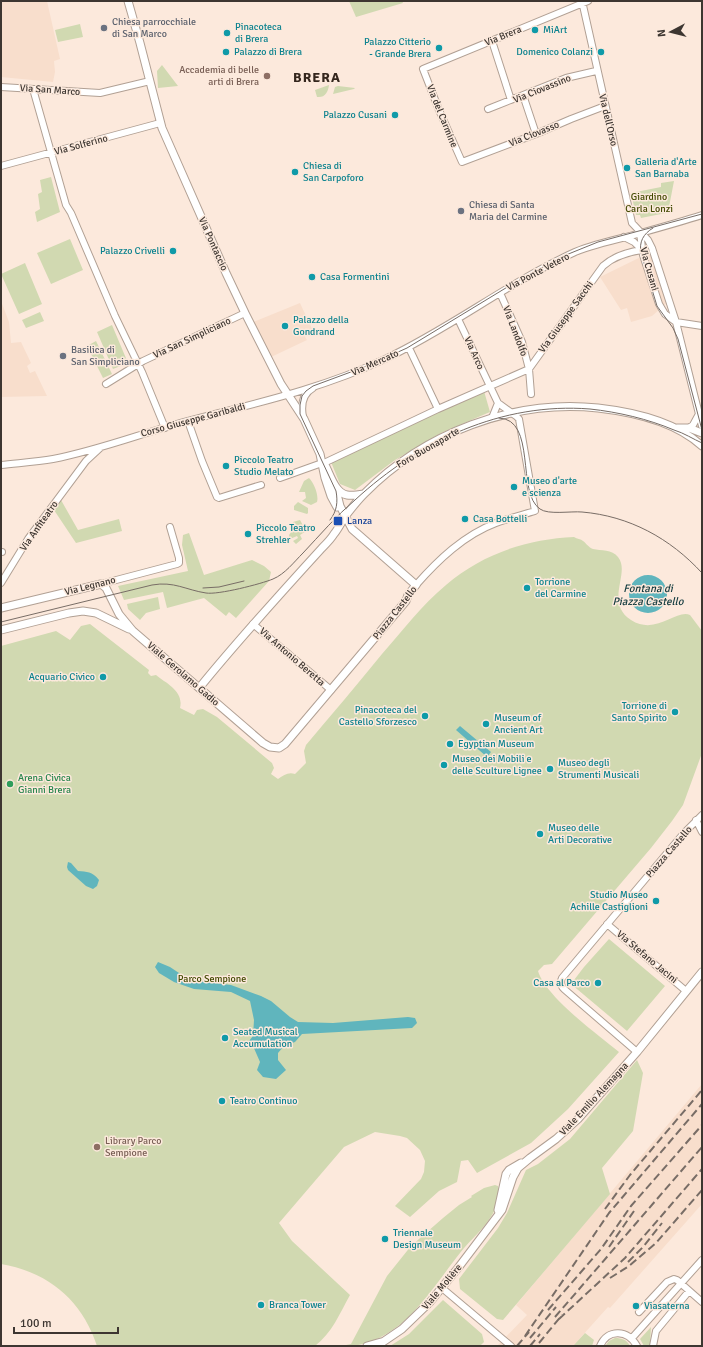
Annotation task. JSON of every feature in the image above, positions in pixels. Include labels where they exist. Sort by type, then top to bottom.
[{"type":"street","name":"Via Pontaccio","points":[[128,1],[140,42],[160,123],[245,313],[287,395],[304,419],[323,463]]},
{"type":"street","name":"Via Brera","points":[[423,69],[584,2]]},
{"type":"street","name":"Via dell'Orso","points":[[584,2],[596,70],[632,223],[640,233]]},
{"type":"street","points":[[492,40],[511,100]]},
{"type":"street","name":"Via del Carmine","points":[[423,69],[462,162]]},
{"type":"street","name":"Via Ciovassino","points":[[488,109],[510,102],[511,100],[566,78],[596,70]]},
{"type":"street","name":"Via San Marco","points":[[1,86],[100,93],[151,85]]},
{"type":"street","points":[[33,89],[66,205],[138,364],[164,428]]},
{"type":"street","points":[[523,95],[536,134]]},
{"type":"street","name":"Via Ciovasso","points":[[462,162],[605,106]]},
{"type":"street","name":"Via Solferino","points":[[1,166],[160,123]]},
{"type":"street","name":"Via Ponte Vetero","points":[[458,319],[544,268],[578,251],[702,215]]},
{"type":"street","name":"Via Cusani","points":[[640,233],[642,250],[659,304],[664,314],[676,322]]},
{"type":"street","name":"Via Cusani","points":[[640,233],[648,240],[652,248],[676,322],[702,426]]},
{"type":"street","points":[[624,237],[634,242],[642,250]]},
{"type":"street","name":"Via Giuseppe Sacchi","points":[[529,369],[603,266],[616,257],[642,250]]},
{"type":"street","name":"Via Landolfo","points":[[500,293],[522,342],[529,369]]},
{"type":"street","name":"Via San Simpliciano","points":[[106,384],[138,364],[245,313]]},
{"type":"street","name":"Via Mercato","points":[[287,395],[367,367],[409,348],[458,319]]},
{"type":"street","name":"Via Arco","points":[[458,319],[489,387],[498,403]]},
{"type":"street","points":[[676,322],[702,326]]},
{"type":"street","points":[[409,348],[438,409]]},
{"type":"street","points":[[280,478],[323,463],[438,409],[529,369],[531,394]]},
{"type":"street","points":[[304,419],[302,408],[304,398],[309,391],[316,386]]},
{"type":"street","name":"Corso Giuseppe Garibaldi","points":[[1,465],[54,459],[100,448],[188,421],[287,395]]},
{"type":"street","points":[[492,418],[498,403],[512,413]]},
{"type":"street","name":"Foro Buonaparte","points":[[200,687],[253,624],[333,536],[345,517],[364,494],[401,462],[444,436],[468,426],[512,413],[555,408],[585,407],[620,411],[645,417],[677,428],[695,439],[702,446]]},
{"type":"street","name":"Piazza Castello","points":[[279,748],[285,744],[406,601],[408,595],[416,585],[448,552],[475,533],[501,521],[535,511],[519,419],[512,413]]},
{"type":"street","points":[[689,428],[693,425],[699,414]]},
{"type":"street","points":[[188,421],[217,497],[219,498],[261,485]]},
{"type":"street","name":"Foro Buonaparte","points":[[677,428],[689,428],[702,433]]},
{"type":"street","name":"Corso Giuseppe Garibaldi","points":[[79,470],[100,448]]},
{"type":"street","points":[[323,463],[335,486],[341,493],[346,495],[364,494]]},
{"type":"street","points":[[323,463],[331,496],[339,511],[345,517]]},
{"type":"street","name":"Via Anfiteatro","points":[[1,583],[28,539],[79,470]]},
{"type":"street","points":[[335,486],[340,506],[352,530],[416,585]]},
{"type":"street","name":"Via Legnano","points":[[1,608],[173,566],[179,563],[170,527]]},
{"type":"street","name":"Viale Gerolamo Gadio","points":[[101,584],[106,588],[119,614],[133,631],[200,687],[262,743],[270,747],[279,748]]},
{"type":"street","points":[[1,630],[69,613],[83,611],[96,613],[133,631]]},
{"type":"street","name":"Via Antonio Beretta","points":[[253,624],[331,690]]},
{"type":"street","name":"Piazza Castello","points":[[637,1052],[564,989],[560,982],[607,924],[699,821],[702,815]]},
{"type":"street","points":[[699,821],[702,832]]},
{"type":"street","name":"Via Stefano Jacini","points":[[607,924],[686,991]]},
{"type":"street","name":"Viale Emilio Alemagna","points":[[513,1177],[518,1168],[578,1119],[637,1052],[702,972]]},
{"type":"street","name":"Viale Emilio Alemagna","points":[[504,1180],[509,1170],[530,1158]]},
{"type":"street","name":"Viale Molière","points":[[367,1346],[380,1344],[410,1322],[442,1288],[493,1224],[502,1210],[513,1177]]},
{"type":"street","name":"Viale Molière","points":[[493,1224],[500,1205],[504,1180]]},
{"type":"street","points":[[632,1338],[702,1260]]},
{"type":"street","points":[[639,1312],[670,1280],[677,1280],[702,1302]]},
{"type":"street","points":[[442,1288],[510,1346]]},
{"type":"street","points":[[653,1346],[656,1331],[689,1291]]},
{"type":"street","points":[[600,1346],[606,1337],[614,1334],[624,1334],[632,1338],[637,1346]]},
{"type":"shaded area","points":[[1,1],[47,1],[60,59],[54,61],[55,72],[53,82],[1,77]]},
{"type":"shaded area","points":[[653,251],[669,301],[652,316],[631,322],[627,308],[621,310],[600,277]]},
{"type":"shaded area","points":[[1,301],[9,322],[11,343],[21,342],[31,363],[27,366],[30,373],[35,371],[47,396],[1,397]]},
{"type":"shaded area","name":"Palazzo della Gondrand","points":[[300,303],[313,331],[304,335],[307,340],[269,358],[251,323]]},
{"type":"shaded area","points":[[702,1084],[702,1204],[610,1308],[608,1307],[573,1346],[497,1346],[527,1315],[516,1305]]},
{"type":"green space","points":[[349,1],[402,1],[403,3],[356,17]]},
{"type":"green space","points":[[80,24],[83,37],[58,42],[55,30]]},
{"type":"green space","points":[[162,65],[178,86],[158,88],[157,71]]},
{"type":"green space","points":[[329,85],[326,94],[322,97],[317,97],[315,90]]},
{"type":"green space","points":[[335,87],[355,88],[333,94]]},
{"type":"green space","points":[[51,177],[60,212],[37,222],[35,212],[40,209],[38,194],[42,192],[40,180]]},
{"type":"green space","name":"Giardino Carla Lonzi","points":[[674,181],[669,207],[665,208],[666,213],[641,218],[640,215],[636,215],[631,193],[661,187],[661,183]]},
{"type":"green space","points":[[70,239],[83,270],[51,284],[37,253]]},
{"type":"green space","points":[[25,263],[42,304],[19,314],[1,274]]},
{"type":"green space","points":[[40,312],[44,321],[26,328],[22,320]]},
{"type":"green space","points":[[112,325],[128,363],[113,369],[97,332]]},
{"type":"green space","points":[[96,341],[112,374],[103,378],[87,346]]},
{"type":"green space","points":[[484,391],[490,412],[441,433],[395,460],[355,490],[340,484],[331,462]]},
{"type":"green space","points":[[309,478],[317,493],[317,502],[311,505],[302,501],[306,498],[305,492],[299,492],[304,481]]},
{"type":"green space","points":[[61,500],[78,530],[119,519],[122,531],[76,543],[54,510]]},
{"type":"green space","points":[[298,502],[308,508],[307,514],[294,510],[294,506]]},
{"type":"green space","points":[[300,520],[306,531],[300,535],[302,539],[296,544],[293,541],[298,538],[297,536],[290,539],[289,535],[292,531],[293,522]]},
{"type":"green space","points":[[189,533],[204,575],[252,560],[264,566],[271,572],[269,581],[236,618],[229,612],[226,616],[204,598],[167,608],[163,592],[124,600],[118,586],[188,571],[182,545],[183,535]]},
{"type":"green space","name":"Parco Sempione","points":[[574,537],[582,540],[593,549],[610,551],[616,554],[621,564],[622,571],[618,596],[619,605],[623,613],[631,620],[640,624],[649,625],[657,624],[684,614],[690,615],[702,631],[702,753],[683,805],[651,848],[552,964],[544,965],[538,971],[543,981],[561,1003],[619,1052],[568,1109],[531,1143],[477,1173],[468,1160],[461,1161],[457,1182],[439,1191],[410,1217],[395,1206],[421,1179],[424,1172],[425,1161],[420,1150],[407,1138],[375,1132],[344,1147],[279,1223],[292,1241],[350,1295],[331,1329],[315,1346],[97,1346],[82,1315],[61,1291],[48,1281],[34,1274],[1,1264],[1,646],[56,631],[70,640],[81,626],[90,624],[149,670],[148,673],[151,676],[156,675],[174,688],[181,702],[180,708],[194,715],[197,710],[203,709],[217,717],[272,763],[274,768],[271,774],[278,779],[284,775],[295,774],[306,763],[304,751],[306,745],[413,618],[446,585],[475,565],[506,550],[539,541]]},
{"type":"green space","points":[[158,597],[160,609],[146,613],[140,620],[128,609],[127,604]]},
{"type":"green space","points":[[609,939],[665,986],[627,1031],[571,984]]},
{"type":"green space","points":[[637,1060],[643,1073],[633,1131],[602,1168],[610,1194],[503,1320],[497,1319],[460,1289],[459,1279],[498,1228],[507,1213],[526,1170],[538,1164],[570,1139]]},
{"type":"green space","points":[[495,1185],[498,1186],[499,1193],[492,1215],[410,1315],[401,1324],[375,1340],[364,1344],[346,1346],[351,1344],[387,1276],[411,1246],[459,1205],[472,1197],[471,1196],[484,1188]]},
{"type":"green space","points":[[443,1300],[482,1334],[484,1342],[480,1346],[390,1346],[409,1334]]},
{"type":"green space","points":[[651,1327],[650,1346],[644,1346],[640,1339]]},
{"type":"green space","points":[[585,1333],[594,1340],[592,1346],[573,1346]]},
{"type":"green space","points":[[615,1338],[624,1340],[630,1346],[605,1346],[609,1341]]},
{"type":"water","name":"Fontana di Piazza Castello","points":[[644,575],[652,575],[662,580],[666,587],[666,601],[662,608],[652,613],[644,613],[634,608],[632,605],[629,598],[629,590],[634,580],[637,578]]},
{"type":"water","points":[[460,726],[491,752],[487,757],[456,730]]},
{"type":"water","points":[[68,862],[71,863],[78,871],[89,872],[94,875],[99,880],[97,886],[93,889],[86,886],[68,870]]},
{"type":"water","points":[[158,962],[170,967],[182,975],[199,981],[231,985],[261,996],[271,1001],[298,1022],[333,1023],[408,1017],[415,1018],[417,1023],[412,1028],[302,1034],[295,1042],[284,1046],[278,1053],[278,1060],[286,1070],[276,1079],[263,1077],[257,1070],[260,1062],[253,1046],[249,1041],[253,1036],[254,1020],[250,1001],[231,992],[194,989],[174,982],[159,973],[155,967]]},
{"type":"tram line","points":[[330,520],[336,506],[336,491],[300,414],[302,396],[306,391],[313,386],[367,366],[407,348],[514,283],[561,257],[598,242],[702,214]]},
{"type":"tram line","points":[[653,228],[642,239],[641,253],[657,306],[673,328],[678,339],[702,430]]},
{"type":"tram line","points":[[1,622],[152,585],[167,584],[199,592],[212,593],[240,589],[273,579],[289,568],[341,512],[380,479],[406,460],[434,443],[494,419],[525,412],[557,408],[590,409],[622,414],[654,422],[685,434],[702,443]]},
{"type":"tram line","points":[[499,418],[511,422],[518,430],[522,443],[529,488],[533,501],[540,509],[548,512],[582,512],[599,514],[632,524],[662,539],[690,560],[702,573]]},
{"type":"tram line","points":[[203,588],[219,587],[244,581]]},
{"type":"railway","points":[[605,1209],[630,1175],[702,1090]]},
{"type":"railway","points":[[525,1336],[609,1213],[702,1104]]},
{"type":"railway","points":[[548,1310],[601,1249],[631,1206],[702,1125]]},
{"type":"railway","points":[[555,1317],[702,1147]]},
{"type":"railway","points":[[559,1319],[625,1258],[702,1169]]},
{"type":"railway","points":[[610,1278],[629,1266],[656,1243],[702,1190]]},
{"type":"railway","points":[[609,1247],[634,1211]]},
{"type":"railway","points":[[628,1262],[643,1247],[662,1223]]},
{"type":"railway","points":[[530,1338],[556,1307]]},
{"type":"railway","points":[[539,1343],[562,1315]]},
{"type":"railway","points":[[517,1346],[529,1332]]},
{"type":"railway","points":[[530,1346],[540,1334]]},
{"type":"place","name":"Chiesa parrocchiale di San Marco","points":[[104,28]]},
{"type":"place","name":"MiArt","points":[[535,30]]},
{"type":"place","name":"Pinacoteca di Brera","points":[[227,33]]},
{"type":"place","name":"Palazzo Citterio - Grande Brera","points":[[439,48]]},
{"type":"place","name":"Palazzo di Brera","points":[[226,52]]},
{"type":"place","name":"Domenico Colanzi","points":[[601,52]]},
{"type":"place","name":"Accademia di belle arti di Brera","points":[[267,76]]},
{"type":"place","name":"Palazzo Cusani","points":[[395,115]]},
{"type":"place","name":"Galleria d'Arte San Barnaba","points":[[627,168]]},
{"type":"place","name":"Chiesa di San Carpoforo","points":[[295,172]]},
{"type":"place","name":"Chiesa di Santa Maria del Carmine","points":[[461,211]]},
{"type":"place","name":"Palazzo Crivelli","points":[[173,251]]},
{"type":"place","name":"Casa Formentini","points":[[312,277]]},
{"type":"place","name":"Palazzo della Gondrand","points":[[285,326]]},
{"type":"place","name":"Basilica di San Simpliciano","points":[[63,356]]},
{"type":"place","name":"Piccolo Teatro Studio Melato","points":[[226,466]]},
{"type":"place","name":"Museo d'arte e scienza","points":[[514,487]]},
{"type":"place","name":"Casa Bottelli","points":[[465,519]]},
{"type":"place","name":"Lanza","points":[[338,521]]},
{"type":"place","name":"Piccolo Teatro Strehler","points":[[248,534]]},
{"type":"place","name":"Torrione del Carmine","points":[[527,588]]},
{"type":"place","name":"Acquario Civico","points":[[103,677]]},
{"type":"place","name":"Torrione di Santo Spirito","points":[[675,712]]},
{"type":"place","name":"Pinacoteca del Castello Sforzesco","points":[[425,716]]},
{"type":"place","name":"Museum of Ancient Art","points":[[486,724]]},
{"type":"place","name":"Egyptian Museum","points":[[450,744]]},
{"type":"place","name":"Museo dei Mobili e delle Sculture Lignee","points":[[444,765]]},
{"type":"place","name":"Museo degli Strumenti Musicali","points":[[550,769]]},
{"type":"place","name":"Arena Civica Gianni Brera","points":[[10,784]]},
{"type":"place","name":"Museo delle Arti Decorative","points":[[540,834]]},
{"type":"place","name":"Studio Museo Achille Castiglioni","points":[[656,901]]},
{"type":"place","name":"Casa al Parco","points":[[598,983]]},
{"type":"place","name":"Seated Musical Accumulation","points":[[225,1038]]},
{"type":"place","name":"Teatro Continuo","points":[[222,1101]]},
{"type":"place","name":"Library Parco Sempione","points":[[97,1147]]},
{"type":"place","name":"Triennale Design Museum","points":[[385,1239]]},
{"type":"place","name":"Branca Tower","points":[[261,1305]]},
{"type":"place","name":"Viasaterna","points":[[636,1306]]},
{"type":"district","name":"BRERA","points":[[317,77]]}]
